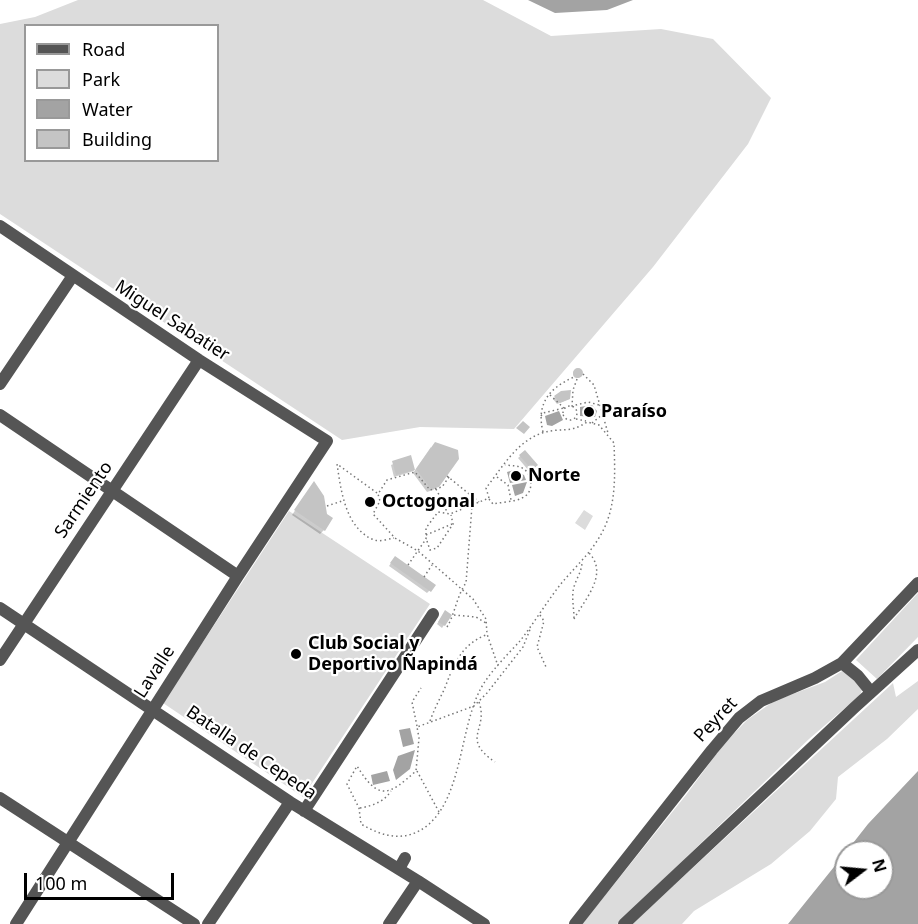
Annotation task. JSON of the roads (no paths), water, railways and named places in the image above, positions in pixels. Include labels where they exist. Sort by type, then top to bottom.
[{"type":"street","name":"Miguel Sabatier","points":[[0,226],[72,277],[327,441]]},
{"type":"street","points":[[0,384],[72,277]]},
{"type":"street","name":"Sarmiento","points":[[0,660],[199,360]]},
{"type":"street","points":[[0,415],[238,576]]},
{"type":"street","name":"Lavalle","points":[[16,924],[327,441]]},
{"type":"street","name":"Peyret","points":[[575,924],[739,718],[761,701],[815,678],[843,663],[918,582]]},
{"type":"street","name":"Batalla de Cepeda","points":[[0,608],[304,811],[402,863],[418,881],[484,924]]},
{"type":"street","points":[[304,811],[433,614]]},
{"type":"street","points":[[624,924],[918,650]]},
{"type":"street","points":[[843,663],[871,692]]},
{"type":"street","points":[[0,798],[194,924]]},
{"type":"street","points":[[208,924],[290,802]]},
{"type":"street","points":[[389,924],[418,881]]},
{"type":"water","points":[[528,0],[633,0],[607,10],[555,13]]},
{"type":"water","name":"Paraíso","points":[[592,405],[597,411],[595,417],[580,416],[580,407]]},
{"type":"water","name":"Paraíso","points":[[559,411],[563,420],[552,426],[547,425],[545,416]]},
{"type":"water","name":"Norte","points":[[514,470],[524,475],[526,480],[510,483],[507,472]]},
{"type":"water","name":"Norte","points":[[527,482],[523,493],[515,496],[512,485]]},
{"type":"water","points":[[410,728],[414,744],[403,747],[399,730]]},
{"type":"water","points":[[415,750],[410,769],[396,780],[393,770],[398,756]]},
{"type":"water","points":[[387,771],[390,781],[373,785],[371,775]]},
{"type":"water","points":[[918,771],[918,924],[788,924],[834,866],[834,900],[894,900],[894,840],[855,840]]},
{"type":"place","name":"Paraíso","points":[[589,412]]},
{"type":"place","name":"Norte","points":[[516,476]]},
{"type":"place","name":"Octogonal","points":[[370,502]]},
{"type":"place","name":"Club Social y Deportivo Ñapindá","points":[[296,654]]}]
